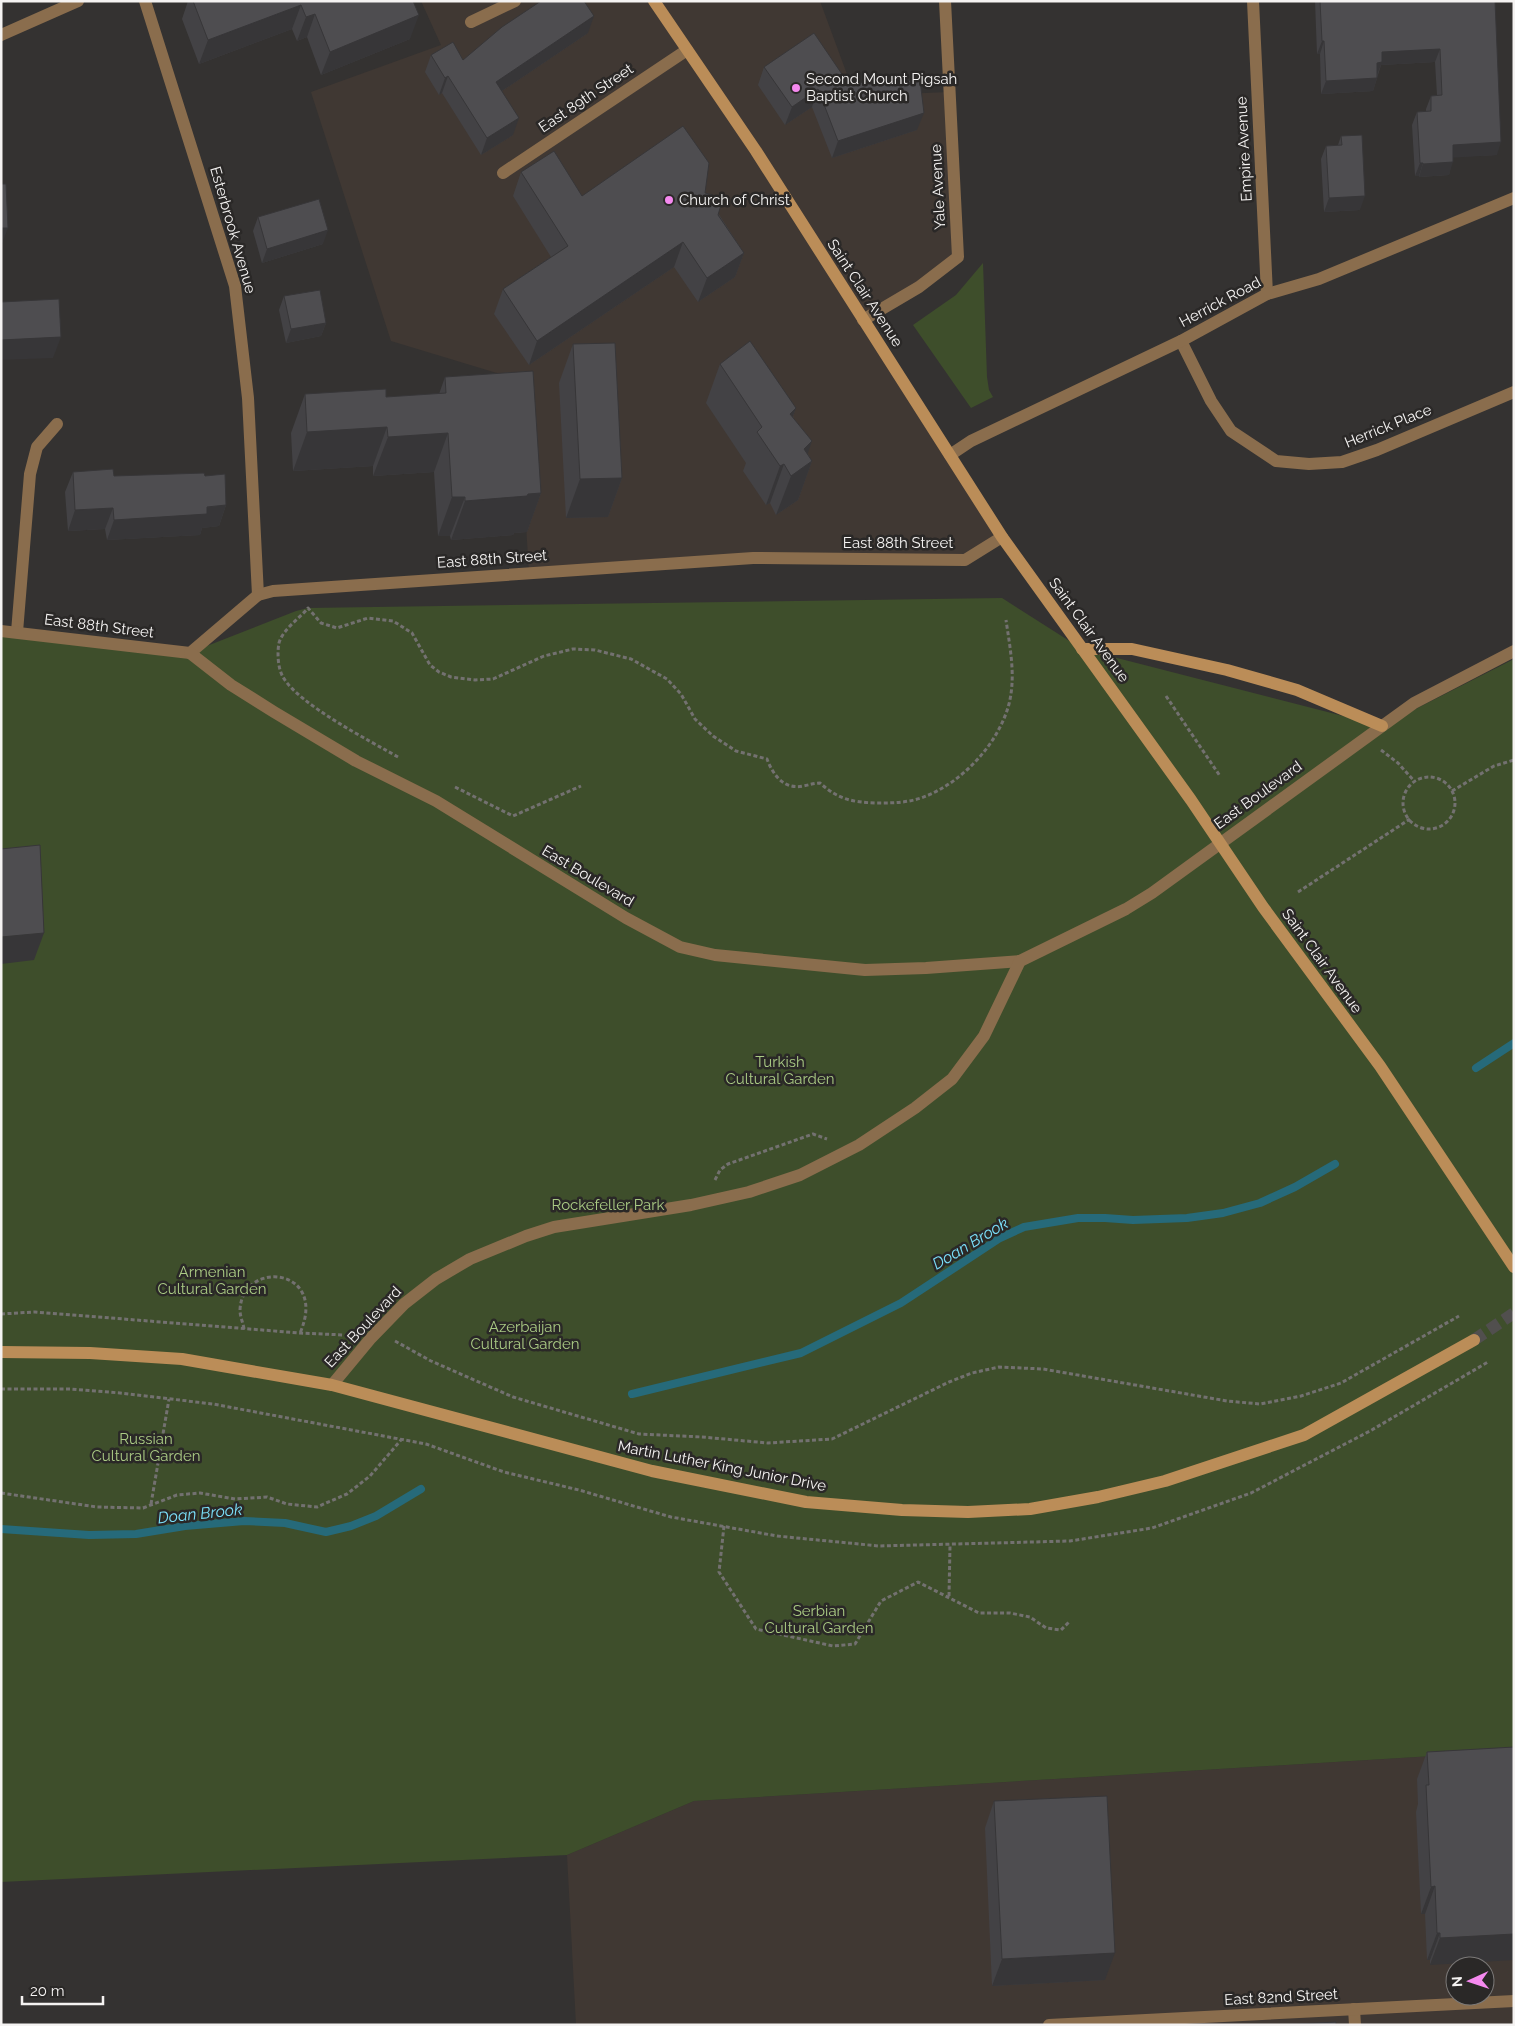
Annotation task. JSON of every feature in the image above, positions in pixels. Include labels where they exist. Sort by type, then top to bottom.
[{"type":"main road","name":"Saint Clair Avenue","points":[[654,1],[756,151],[1002,537],[1185,792],[1263,907],[1380,1066],[1514,1267]]},
{"type":"main road","points":[[1082,649],[1132,649],[1227,670],[1297,690],[1382,726]]},
{"type":"main road","name":"Martin Luther King Junior Drive","points":[[1,1352],[90,1353],[182,1359],[332,1385],[652,1471],[806,1502],[902,1510],[968,1512],[1030,1509],[1098,1497],[1165,1481],[1304,1435],[1474,1340]]},
{"type":"street","points":[[1,35],[78,1]]},
{"type":"street","name":"Esterbrook Avenue","points":[[145,1],[235,286],[248,398],[258,595]]},
{"type":"street","points":[[471,22],[515,1]]},
{"type":"street","name":"Yale Avenue","points":[[863,320],[919,287],[958,257],[945,1]]},
{"type":"street","name":"Empire Avenue","points":[[1253,1],[1267,294]]},
{"type":"street","name":"East 89th Street","points":[[503,173],[687,50]]},
{"type":"street","name":"Herrick Road","points":[[950,455],[971,441],[1181,341],[1267,294],[1319,279],[1514,198]]},
{"type":"street","name":"Herrick Place","points":[[1181,341],[1230,431],[1276,461],[1309,464],[1342,462],[1377,450],[1514,392]]},
{"type":"street","points":[[17,632],[30,474],[37,447],[57,424]]},
{"type":"street","name":"East 88th Street","points":[[1,631],[190,653],[258,595],[272,591],[753,558],[965,560],[1002,537]]},
{"type":"street","name":"East Boulevard","points":[[190,653],[231,685],[274,712],[356,761],[436,801],[626,918],[680,947],[716,955],[865,970],[926,968],[1020,961],[1126,909],[1181,873],[1422,698],[1514,651]]},
{"type":"street","name":"East Boulevard","points":[[332,1385],[404,1304],[436,1279],[477,1256],[554,1227],[682,1206],[749,1192],[800,1175],[829,1162],[859,1145],[915,1108],[952,1078],[984,1036],[1020,961]]},
{"type":"street","name":"East 82nd Street","points":[[1049,2025],[1514,2001]]},
{"type":"street","points":[[1354,2010],[1355,2025]]},
{"type":"path","points":[[406,762],[322,712],[297,694],[283,677],[280,669],[279,643],[284,633],[308,608],[321,623],[337,628],[368,618],[393,621],[412,633],[430,665],[439,672],[452,677],[475,680],[493,679],[544,656],[573,649],[595,650],[631,659],[667,679],[681,694],[696,719],[713,736],[736,751],[767,759],[776,777],[784,783],[802,786],[820,783],[844,800],[890,803],[921,798],[945,786],[963,774],[993,739],[1004,716],[1011,690],[1012,662],[1006,620]]},
{"type":"path","points":[[1166,696],[1220,776]]},
{"type":"path","points":[[1381,750],[1398,763],[1415,782]]},
{"type":"path","points":[[1452,791],[1494,766],[1514,760]]},
{"type":"path","points":[[1423,778],[1440,779],[1452,791],[1455,807],[1447,822],[1440,827],[1424,828],[1416,825],[1405,812],[1405,795],[1415,782],[1423,778]]},
{"type":"path","points":[[450,784],[513,816],[581,786]]},
{"type":"path","points":[[1298,892],[1410,819]]},
{"type":"path","points":[[714,1180],[720,1170],[728,1164],[813,1134],[832,1142]]},
{"type":"path","points":[[244,1329],[240,1309],[243,1296],[253,1283],[273,1276],[288,1279],[296,1284],[304,1296],[307,1304],[306,1318],[300,1333]]},
{"type":"path","points":[[1,1314],[35,1312],[344,1335]]},
{"type":"path","points":[[393,1340],[446,1368],[513,1397],[639,1434],[768,1443],[832,1439],[949,1382],[972,1373],[999,1367],[1043,1369],[1227,1401],[1260,1404],[1301,1396],[1341,1383],[1459,1316]]},
{"type":"path","points":[[151,1504],[169,1398]]},
{"type":"path","points":[[1,1493],[97,1507],[143,1508],[177,1495],[200,1494],[235,1499],[267,1497],[287,1504],[316,1507],[347,1494],[370,1476],[402,1440]]},
{"type":"path","points":[[724,1526],[719,1572],[756,1630],[833,1646],[854,1644],[881,1601],[918,1582],[949,1596],[979,1613],[1010,1613],[1030,1617],[1046,1628],[1062,1630],[1070,1621]]},
{"type":"path","points":[[949,1596],[950,1545]]},
{"type":"shaded area","points":[[421,1],[820,1],[855,96],[949,92],[958,257],[863,320],[1002,537],[965,560],[753,558],[529,573],[517,379],[391,341],[311,92],[441,45]]},
{"type":"shaded area","points":[[1514,1751],[1514,2025],[576,2025],[567,1855],[694,1801]]},
{"type":"green space","points":[[983,263],[987,377],[989,390],[993,397],[971,408],[913,325],[956,295]]},
{"type":"green space","name":"Rockefeller Park","points":[[1002,598],[1082,649],[1382,726],[1514,659],[1514,1751],[694,1801],[567,1855],[1,1882],[1,632],[189,653],[308,608]]},
{"type":"building","points":[[193,1],[413,1],[419,15],[330,52],[315,14],[306,17],[301,5],[208,40]]},
{"type":"building","points":[[541,1],[584,1],[594,16],[496,82],[519,118],[487,138],[448,76],[445,78],[431,55],[453,42],[463,60],[502,27]]},
{"type":"building","points":[[1320,1],[1495,1],[1501,142],[1453,145],[1453,162],[1420,163],[1417,112],[1431,111],[1431,96],[1442,95],[1440,49],[1382,52],[1382,62],[1377,63],[1377,78],[1326,81]]},
{"type":"building","points":[[814,33],[848,83],[920,80],[924,113],[838,141],[818,89],[792,107],[764,67]]},
{"type":"building","points":[[683,126],[709,163],[705,193],[713,195],[712,203],[721,205],[718,215],[744,253],[707,278],[683,242],[537,341],[503,289],[568,246],[521,172],[554,151],[582,196]]},
{"type":"building","points":[[1362,135],[1365,196],[1329,198],[1326,146],[1342,145],[1341,136]]},
{"type":"building","points":[[1,184],[6,184],[8,228],[1,228]]},
{"type":"building","points":[[319,199],[328,230],[267,249],[258,217]]},
{"type":"building","points":[[320,290],[326,323],[291,329],[284,296]]},
{"type":"building","points":[[59,299],[61,337],[1,340],[1,302]]},
{"type":"building","points":[[750,341],[796,408],[790,414],[812,441],[804,449],[812,461],[791,476],[784,464],[780,466],[757,432],[762,427],[720,364]]},
{"type":"building","points":[[615,343],[622,478],[580,479],[573,344]]},
{"type":"building","points":[[533,371],[541,493],[528,494],[527,496],[465,501],[465,497],[452,497],[448,433],[388,437],[387,427],[307,432],[305,394],[386,389],[386,397],[446,393],[445,377]]},
{"type":"building","points":[[113,469],[114,476],[204,473],[205,476],[225,474],[226,505],[207,507],[207,514],[114,520],[113,508],[75,510],[73,472]]},
{"type":"building","points":[[40,845],[44,933],[1,937],[1,849]]},
{"type":"building","points":[[1514,1747],[1514,1934],[1440,1938],[1440,1933],[1437,1933],[1435,1886],[1431,1887],[1426,1785],[1429,1785],[1427,1752]]},
{"type":"building","points":[[1107,1796],[1115,1953],[1002,1959],[994,1801]]},
{"type":"building","points":[[1336,2022],[1336,2025],[1279,2025]]},
{"type":"waterway","name":"Doan Brook","points":[[1476,1068],[1514,1043]]},
{"type":"waterway","name":"Doan Brook","points":[[632,1394],[801,1353],[901,1303],[1000,1238],[1024,1227],[1078,1218],[1133,1220],[1187,1218],[1223,1213],[1260,1203],[1295,1187],[1335,1164]]},
{"type":"waterway","name":"Doan Brook","points":[[1,1529],[89,1535],[136,1534],[185,1526],[244,1521],[285,1523],[326,1532],[351,1526],[376,1516],[421,1489]]},
{"type":"tunnel","points":[[1474,1340],[1514,1313]]},
{"type":"place","name":"Second Mount Pigsah Baptist Church","points":[[796,88]]},
{"type":"place","name":"Church of Christ","points":[[669,200]]},
{"type":"park label","name":"Turkish Cultural Garden","points":[[780,1070]]},
{"type":"park label","name":"Armenian Cultural Garden","points":[[212,1280]]},
{"type":"park label","name":"Azerbaijan Cultural Garden","points":[[525,1336]]},
{"type":"park label","name":"Russian Cultural Garden","points":[[146,1448]]},
{"type":"park label","name":"Serbian Cultural Garden","points":[[819,1620]]}]
